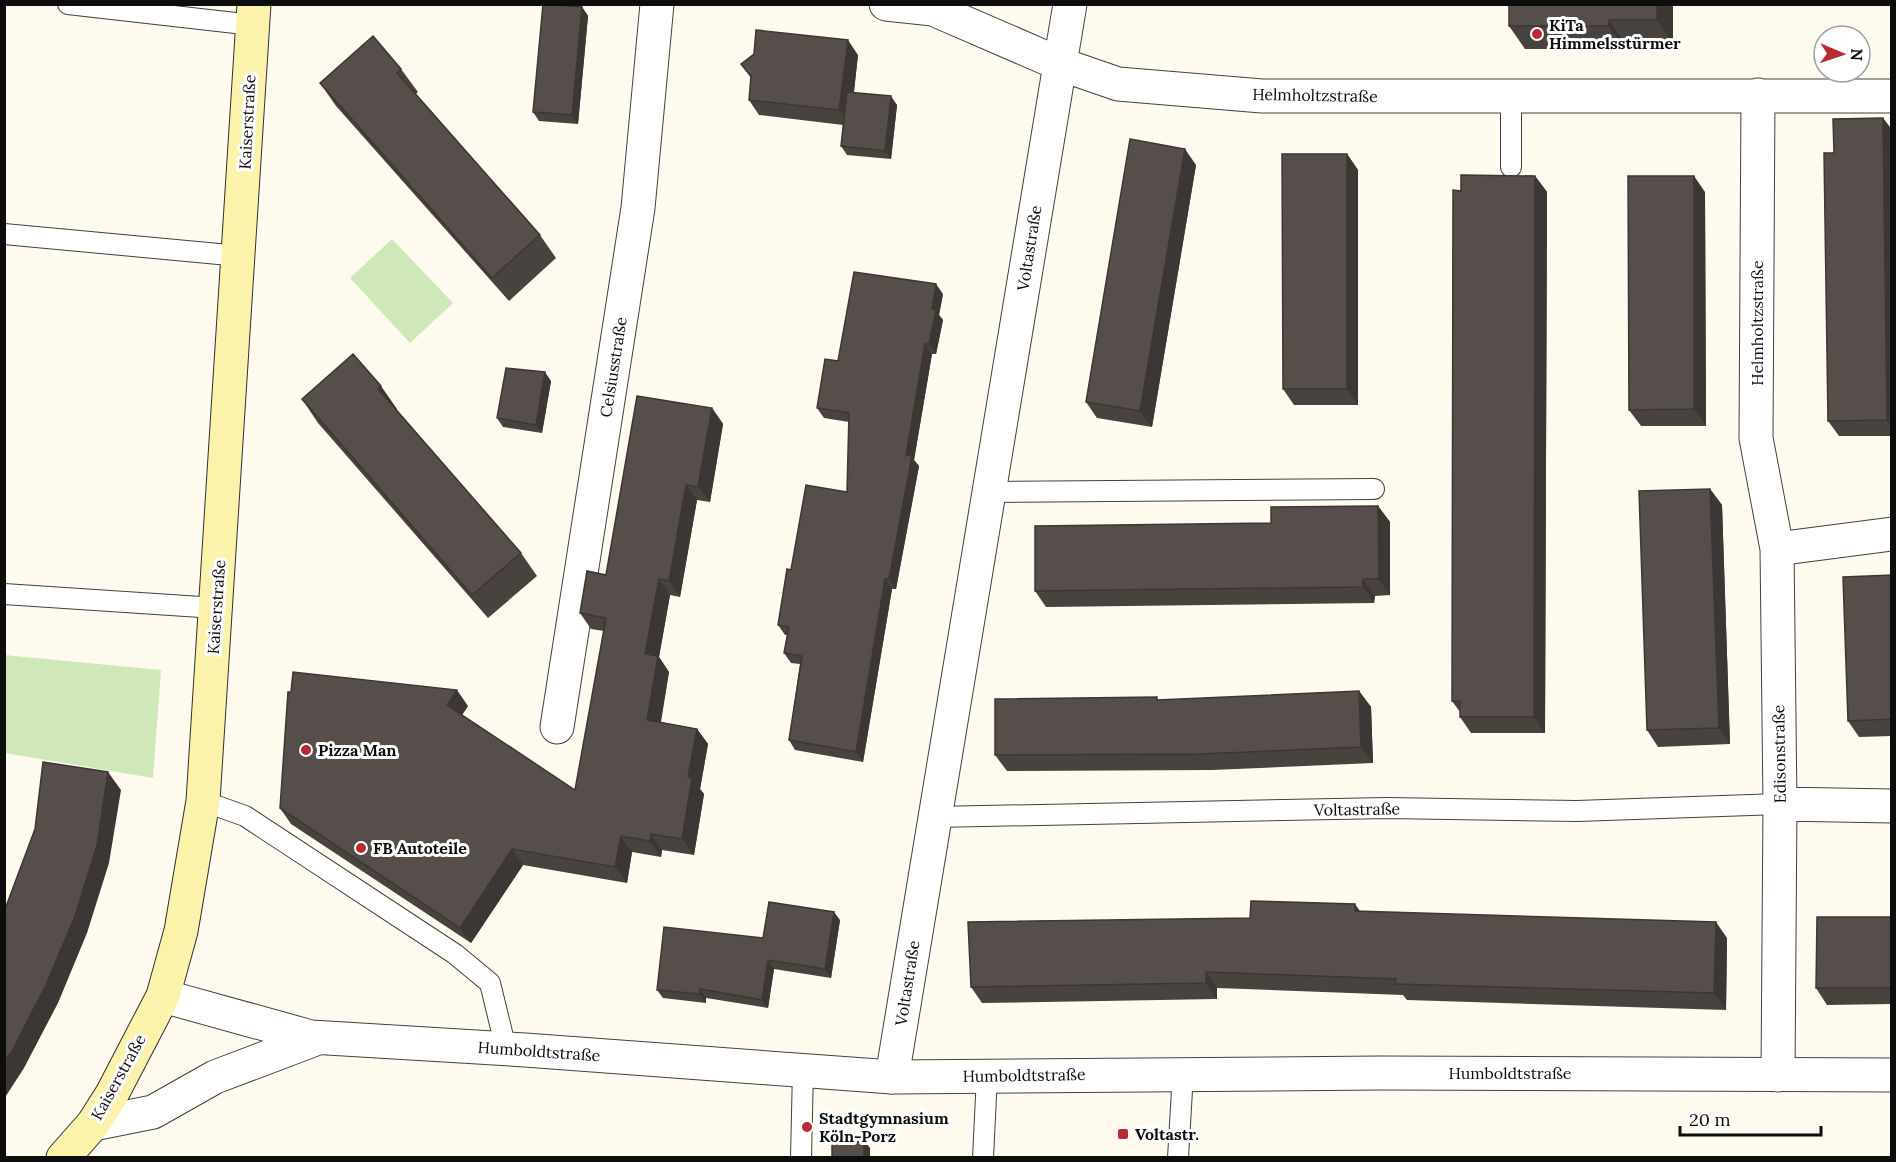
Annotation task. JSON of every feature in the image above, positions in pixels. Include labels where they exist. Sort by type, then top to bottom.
[{"type":"main road","name":"Kaiserstraße","points":[[63,1158],[93,1124],[112,1094],[163,996],[181,931],[203,801],[240,256],[253,14]]},
{"type":"street","name":"Celsiusstraße","points":[[556,727],[638,207],[657,4]]},
{"type":"street","name":"Helmholtzstraße","points":[[886,4],[933,9],[1060,64],[1118,84],[1262,96],[1892,96]]},
{"type":"street","name":"Voltastraße","points":[[892,1077],[1070,4]]},
{"type":"street","name":"Helmholtzstraße","points":[[1758,96],[1756,438],[1777,549]]},
{"type":"street","points":[[1777,549],[1892,534]]},
{"type":"street","name":"Edisonstraße","points":[[1777,549],[1780,804],[1778,1075]]},
{"type":"street","points":[[1780,804],[1892,806]]},
{"type":"street","name":"Humboldtstraße","points":[[163,996],[318,1038],[506,1048],[892,1077],[1183,1073],[1892,1075]]},
{"type":"street","points":[[93,1124],[153,1112],[215,1077],[318,1038]]},
{"type":"lane","name":"Kaiserstraße","points":[[68,4],[253,14]]},
{"type":"lane","points":[[1511,96],[1511,167]]},
{"type":"lane","points":[[4,234],[240,256]]},
{"type":"lane","points":[[988,492],[1374,489]]},
{"type":"lane","points":[[4,594],[216,608]]},
{"type":"lane","points":[[203,801],[245,816],[455,954],[490,983],[506,1048]]},
{"type":"lane","name":"Voltastraße","points":[[934,817],[1387,808],[1577,811],[1780,804]]},
{"type":"lane","points":[[801,1158],[803,1070]]},
{"type":"lane","points":[[1178,1158],[1183,1073]]},
{"type":"lane","points":[[984,1158],[987,1076]]},
{"type":"green space","points":[[392,239],[453,303],[410,343],[350,278]]},
{"type":"green space","points":[[4,655],[161,670],[153,778],[5,753]]},
{"type":"building","points":[[543,4],[582,7],[572,115],[533,112]]},
{"type":"building","points":[[1509,4],[1657,4],[1657,20],[1609,20],[1608,26],[1509,26]]},
{"type":"building","points":[[756,30],[848,40],[839,110],[749,100],[751,76],[741,64],[754,54]]},
{"type":"building","points":[[373,36],[401,69],[397,73],[540,235],[492,278],[320,83]]},
{"type":"building","points":[[847,92],[891,96],[885,151],[841,146]]},
{"type":"building","points":[[1883,118],[1887,420],[1828,421],[1824,153],[1834,153],[1833,119]]},
{"type":"building","points":[[1130,139],[1185,149],[1140,411],[1086,402]]},
{"type":"building","points":[[1282,154],[1347,154],[1347,389],[1283,389]]},
{"type":"building","points":[[1461,175],[1535,176],[1534,717],[1460,717],[1460,701],[1452,701],[1453,190],[1461,191]]},
{"type":"building","points":[[1628,176],[1694,176],[1694,409],[1629,410]]},
{"type":"building","points":[[854,272],[936,284],[932,309],[936,310],[929,344],[925,344],[906,455],[912,456],[889,579],[885,579],[856,752],[789,740],[802,656],[784,653],[789,627],[778,625],[787,569],[791,570],[806,485],[847,492],[849,413],[817,408],[825,359],[838,361]]},
{"type":"building","points":[[353,354],[381,386],[378,389],[521,553],[472,595],[302,399]]},
{"type":"building","points":[[506,368],[545,372],[536,425],[497,418]]},
{"type":"building","points":[[637,396],[712,408],[698,487],[686,485],[669,581],[659,579],[645,654],[658,656],[647,720],[697,729],[688,777],[692,778],[682,839],[651,834],[650,841],[621,836],[615,867],[512,849],[460,928],[280,808],[288,692],[291,692],[293,672],[457,690],[447,705],[575,790],[606,618],[580,613],[587,571],[606,575]]},
{"type":"building","points":[[1710,489],[1719,728],[1647,730],[1639,491]]},
{"type":"building","points":[[1378,506],[1379,579],[1363,579],[1363,587],[1035,591],[1035,526],[1271,523],[1271,507]]},
{"type":"building","points":[[1892,575],[1892,719],[1848,721],[1843,577]]},
{"type":"building","points":[[1359,691],[1361,747],[1201,754],[995,755],[995,699],[1157,697],[1157,700]]},
{"type":"building","points":[[43,762],[108,772],[97,845],[75,916],[46,985],[4,1062],[4,912],[35,829]]},
{"type":"building","points":[[1251,901],[1355,904],[1355,911],[1716,922],[1714,993],[1395,984],[1396,979],[1206,972],[1206,983],[971,987],[968,922],[1250,918]]},
{"type":"building","points":[[769,902],[834,912],[825,969],[768,960],[762,1000],[700,989],[700,994],[657,990],[664,927],[763,938]]},
{"type":"building","points":[[1817,917],[1892,917],[1892,988],[1816,988]]},
{"type":"building","points":[[832,1139],[864,1140],[864,1158],[832,1158]]},
{"type":"place","name":"KiTa Himmelsstürmer","points":[[1537,34]]},
{"type":"place","name":"Pizza Man","points":[[306,750]]},
{"type":"place","name":"FB Autoteile","points":[[361,848]]},
{"type":"place","name":"Stadtgymnasium Köln-Porz","points":[[807,1127]]},
{"type":"place","name":"Voltastr.","points":[[1123,1134]]}]
